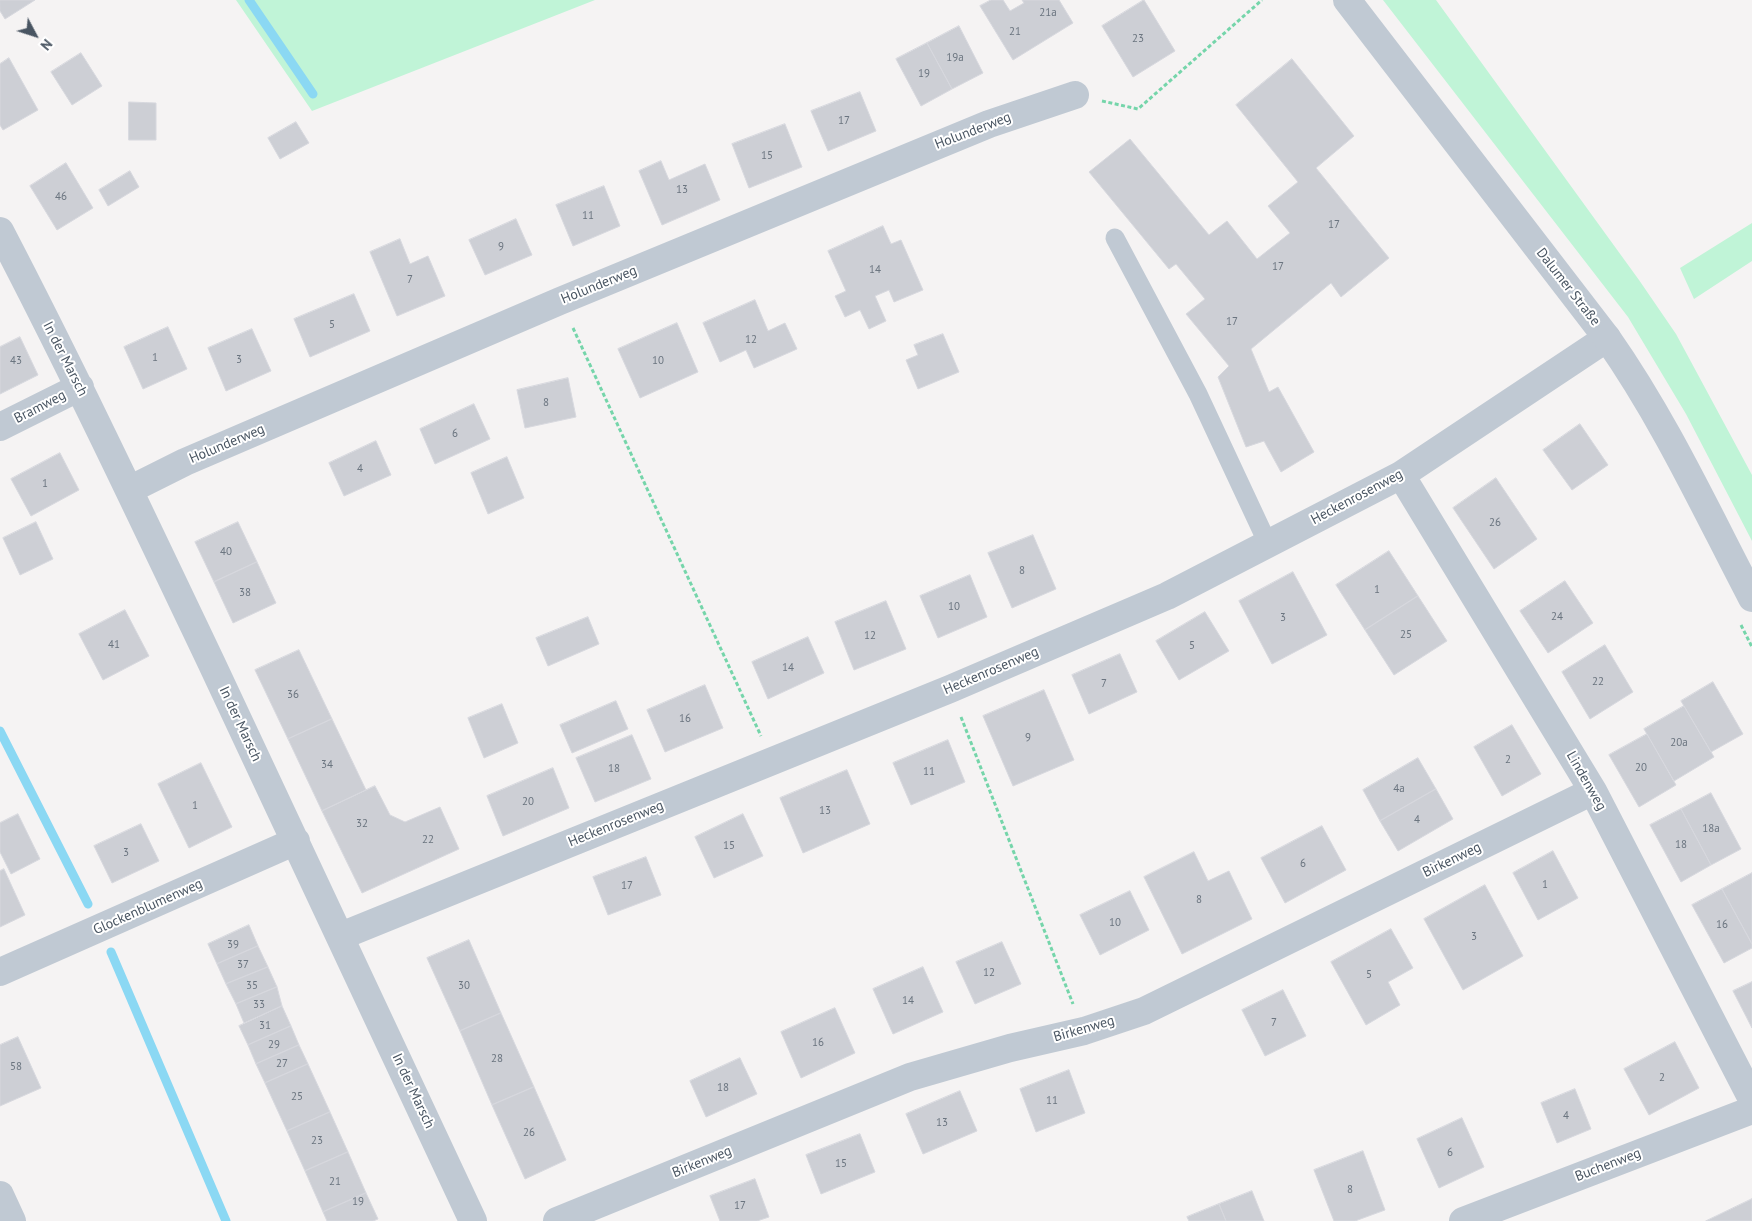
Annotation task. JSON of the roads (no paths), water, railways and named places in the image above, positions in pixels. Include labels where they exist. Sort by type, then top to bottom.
[{"type":"street","name":"Dalumer Straße","points":[[1347,0],[1632,373],[1658,417],[1752,598]]},
{"type":"street","name":"Holunderweg","points":[[129,490],[185,462],[560,301],[990,124],[1075,95]]},
{"type":"street","name":"In der Marsch","points":[[0,231],[80,387],[341,936],[473,1221]]},
{"type":"street","name":"Heckenrosenweg","points":[[341,936],[950,689],[1167,596],[1401,475],[1607,338]]},
{"type":"street","name":"Bramweg","points":[[0,427],[80,387]]},
{"type":"street","name":"Lindenweg","points":[[1401,475],[1593,791],[1752,1099]]},
{"type":"street","name":"Birkenweg","points":[[557,1221],[910,1077],[1010,1048],[1084,1031],[1144,1011],[1593,791]]},
{"type":"street","name":"Glockenblumenweg","points":[[0,972],[296,841]]},
{"type":"street","name":"Buchenweg","points":[[1463,1221],[1752,1110]]},
{"type":"street","points":[[0,1195],[12,1221]]},
{"type":"lane","points":[[1115,238],[1198,394],[1268,544]]},
{"type":"waterway","points":[[249,0],[313,94]]},
{"type":"waterway","points":[[0,731],[88,904]]},
{"type":"waterway","points":[[111,952],[226,1221]]}]
